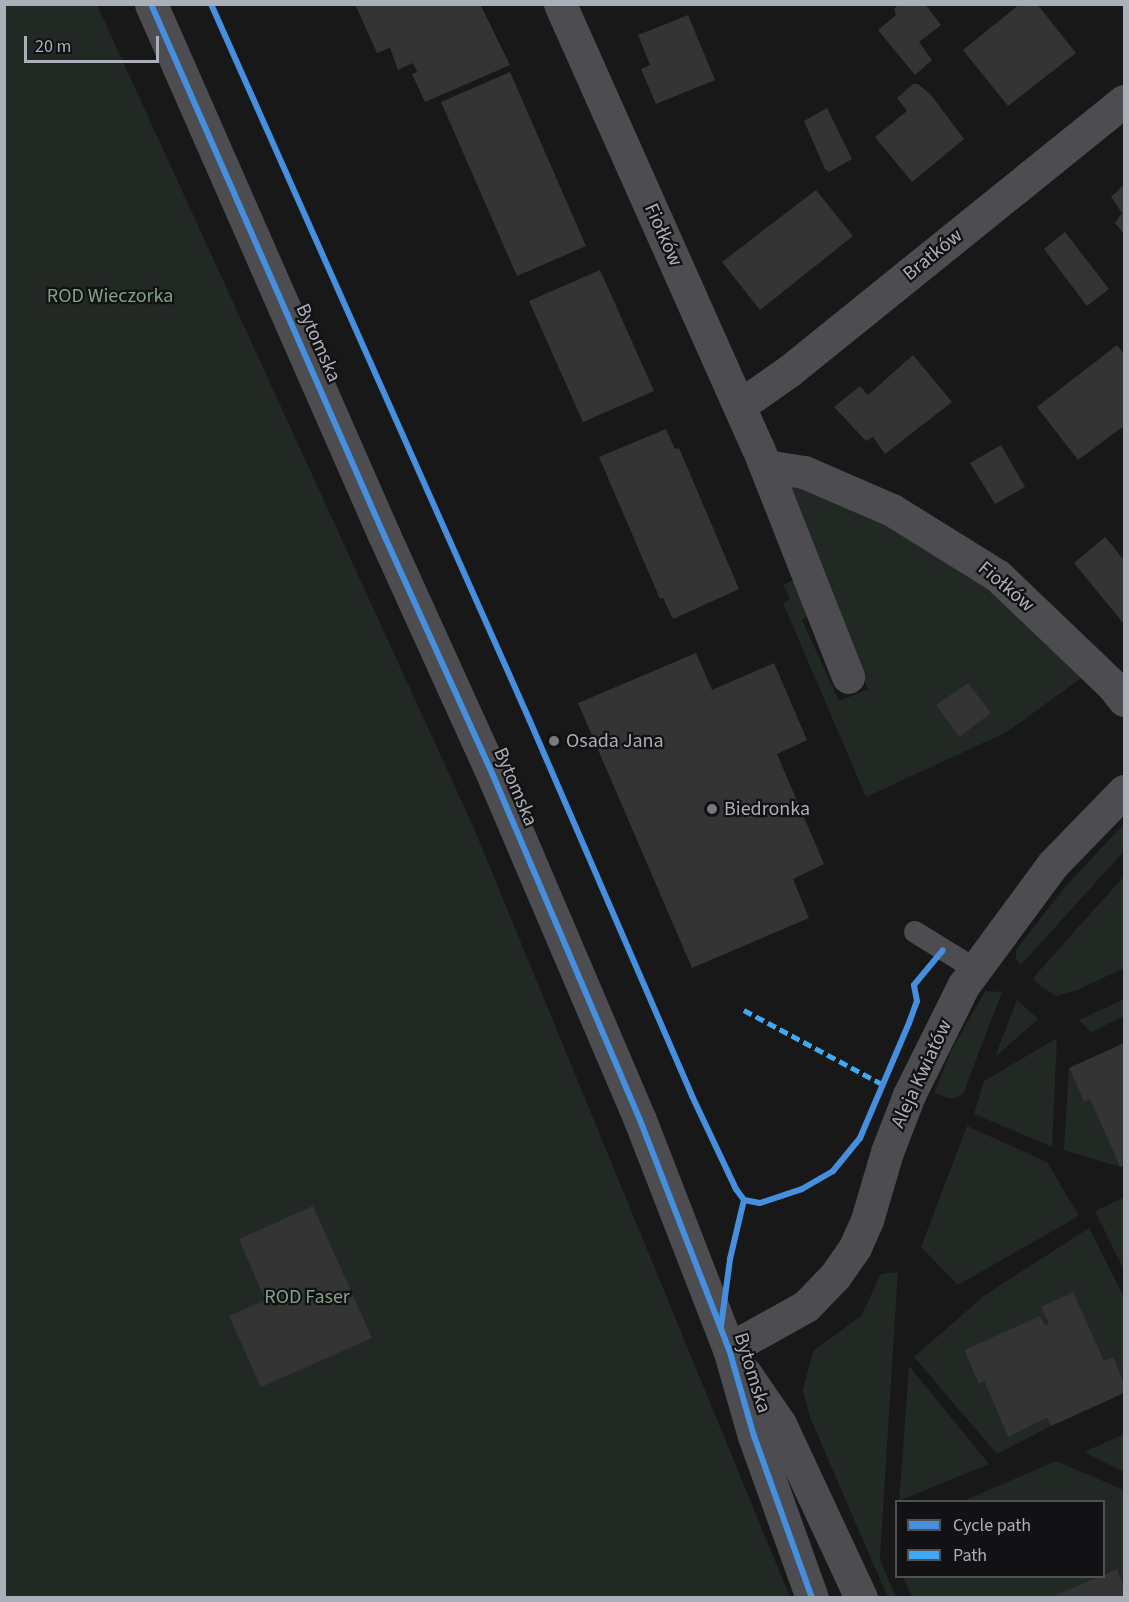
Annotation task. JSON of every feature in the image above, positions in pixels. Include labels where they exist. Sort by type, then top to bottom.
[{"type":"street","name":"Bytomska","points":[[151,4],[379,524],[489,766],[640,1120],[729,1349],[754,1436],[812,1598]]},
{"type":"street","name":"Fiołków","points":[[560,4],[766,466],[848,677]]},
{"type":"street","name":"Bratków","points":[[739,406],[789,371],[1125,101]]},
{"type":"street","name":"Fiołków","points":[[766,466],[804,472],[892,510],[998,576],[1125,700]]},
{"type":"street","name":"Aleja Kwiatów","points":[[729,1349],[806,1306],[835,1276],[855,1247],[867,1220],[909,1095],[963,986],[1053,864],[1125,791]]},
{"type":"street","name":"Bytomska","points":[[729,1349],[780,1424],[861,1598]]},
{"type":"lane","points":[[915,932],[975,969]]},
{"type":"green space","name":"ROD Faser","points":[[4,5],[97,5],[473,826],[790,1597],[5,1597]]},
{"type":"green space","points":[[807,481],[995,586],[1084,676],[1007,732],[866,797],[783,603],[790,599],[783,585],[795,579],[809,615],[802,620],[839,701],[868,689],[784,491]]},
{"type":"green space","points":[[1124,824],[1124,851],[1021,965],[1016,959],[1016,950],[1064,888]]},
{"type":"green space","points":[[1124,876],[1124,968],[1078,990],[1056,996],[1040,986],[1033,978]]},
{"type":"green space","points":[[985,991],[1002,992],[963,1094],[952,1099],[934,1093],[951,1051]]},
{"type":"green space","points":[[1124,999],[1124,1016],[1091,1032],[1079,1020]]},
{"type":"green space","points":[[1017,1000],[1038,1019],[995,1057]]},
{"type":"green space","points":[[1057,1038],[1052,1147],[974,1114],[984,1081]]},
{"type":"green space","points":[[1069,1068],[1084,1102],[1090,1099],[1120,1167],[1064,1150]]},
{"type":"green space","points":[[967,1126],[1047,1162],[1079,1216],[958,1285],[921,1247]]},
{"type":"green space","points":[[1124,1197],[1124,1270],[1095,1211]]},
{"type":"green space","points":[[1089,1228],[1124,1297],[1124,1383],[1113,1358],[1104,1361],[1042,1307],[1049,1323],[1045,1325],[1040,1316],[964,1350],[980,1384],[984,1381],[1008,1437],[1047,1418],[1051,1426],[997,1454],[914,1357],[985,1295]]},
{"type":"green space","points":[[898,1272],[880,1560],[896,1597],[888,1598],[810,1417],[803,1390],[813,1351],[861,1316],[881,1274]]},
{"type":"green space","points":[[909,1366],[989,1464],[899,1500]]},
{"type":"green space","points":[[1124,1434],[1124,1472],[1084,1452]]},
{"type":"green space","points":[[1056,1461],[1124,1490],[1124,1586],[1117,1569],[1105,1575],[1105,1500],[966,1500]]},
{"type":"green space","points":[[903,1578],[1097,1578],[1049,1598],[912,1597]]},
{"type":"building","points":[[355,4],[480,4],[510,65],[425,102],[412,74],[417,72],[413,63],[398,70],[390,48],[377,53]]},
{"type":"building","points":[[899,4],[925,4],[941,25],[919,42],[932,60],[915,75],[878,30],[896,15],[894,9]]},
{"type":"building","points":[[1020,4],[1037,4],[1076,53],[1008,106],[963,50]]},
{"type":"building","points":[[688,15],[715,80],[656,104],[641,69],[650,65],[638,35]]},
{"type":"building","points":[[510,72],[586,246],[517,276],[441,102]]},
{"type":"building","points":[[913,84],[918,84],[931,95],[964,139],[912,182],[875,137],[907,111],[897,98]]},
{"type":"building","points":[[827,108],[852,159],[829,172],[825,169],[804,121]]},
{"type":"building","points":[[1124,185],[1124,234],[1115,223],[1122,213],[1111,197]]},
{"type":"building","points":[[816,190],[853,236],[760,310],[722,262]]},
{"type":"building","points":[[1065,232],[1109,289],[1087,306],[1044,249]]},
{"type":"building","points":[[600,270],[654,391],[583,422],[529,301]]},
{"type":"building","points":[[1117,345],[1124,354],[1124,426],[1078,460],[1037,407]]},
{"type":"building","points":[[913,355],[952,402],[885,454],[873,437],[866,441],[834,407],[860,386],[868,395]]},
{"type":"building","points":[[666,429],[675,449],[679,448],[739,589],[673,619],[663,598],[660,599],[599,457]]},
{"type":"building","points":[[1001,445],[1025,487],[995,504],[970,463]]},
{"type":"building","points":[[1105,537],[1124,560],[1124,624],[1074,563]]},
{"type":"building","name":"Biedronka","points":[[696,653],[712,690],[774,663],[807,740],[777,754],[824,864],[793,879],[809,918],[692,968],[578,703]]},
{"type":"building","points":[[968,683],[991,713],[959,737],[936,705]]},
{"type":"building","points":[[1124,1043],[1124,1165],[1120,1167],[1090,1099],[1084,1102],[1069,1068]]},
{"type":"building","points":[[313,1206],[372,1338],[261,1387],[229,1316],[265,1300],[239,1239]]},
{"type":"building","points":[[1073,1292],[1104,1361],[1113,1357],[1124,1383],[1124,1393],[1051,1426],[1047,1418],[1008,1437],[984,1381],[979,1384],[964,1350],[1040,1316],[1045,1325],[1049,1323],[1041,1307]]},
{"type":"building","points":[[1117,1569],[1124,1586],[1124,1598],[1049,1598],[1096,1578],[1105,1578],[1105,1574]]},
{"type":"marked path","points":[[744,1010],[882,1084]]},
{"type":"cycle path","points":[[151,4],[384,535],[489,766],[640,1120],[729,1349],[754,1436],[812,1598]]},
{"type":"cycle path","points":[[211,4],[529,719],[692,1096],[736,1189],[744,1200],[760,1203],[802,1189],[833,1171],[860,1138],[917,1001],[914,985],[943,950]]},
{"type":"cycle path","points":[[721,1326],[730,1259],[744,1200]]},
{"type":"place","name":"Osada Jana","points":[[554,741]]},
{"type":"place","name":"Biedronka","points":[[712,809]]},
{"type":"park label","name":"ROD Wieczorka","points":[[110,296]]}]
